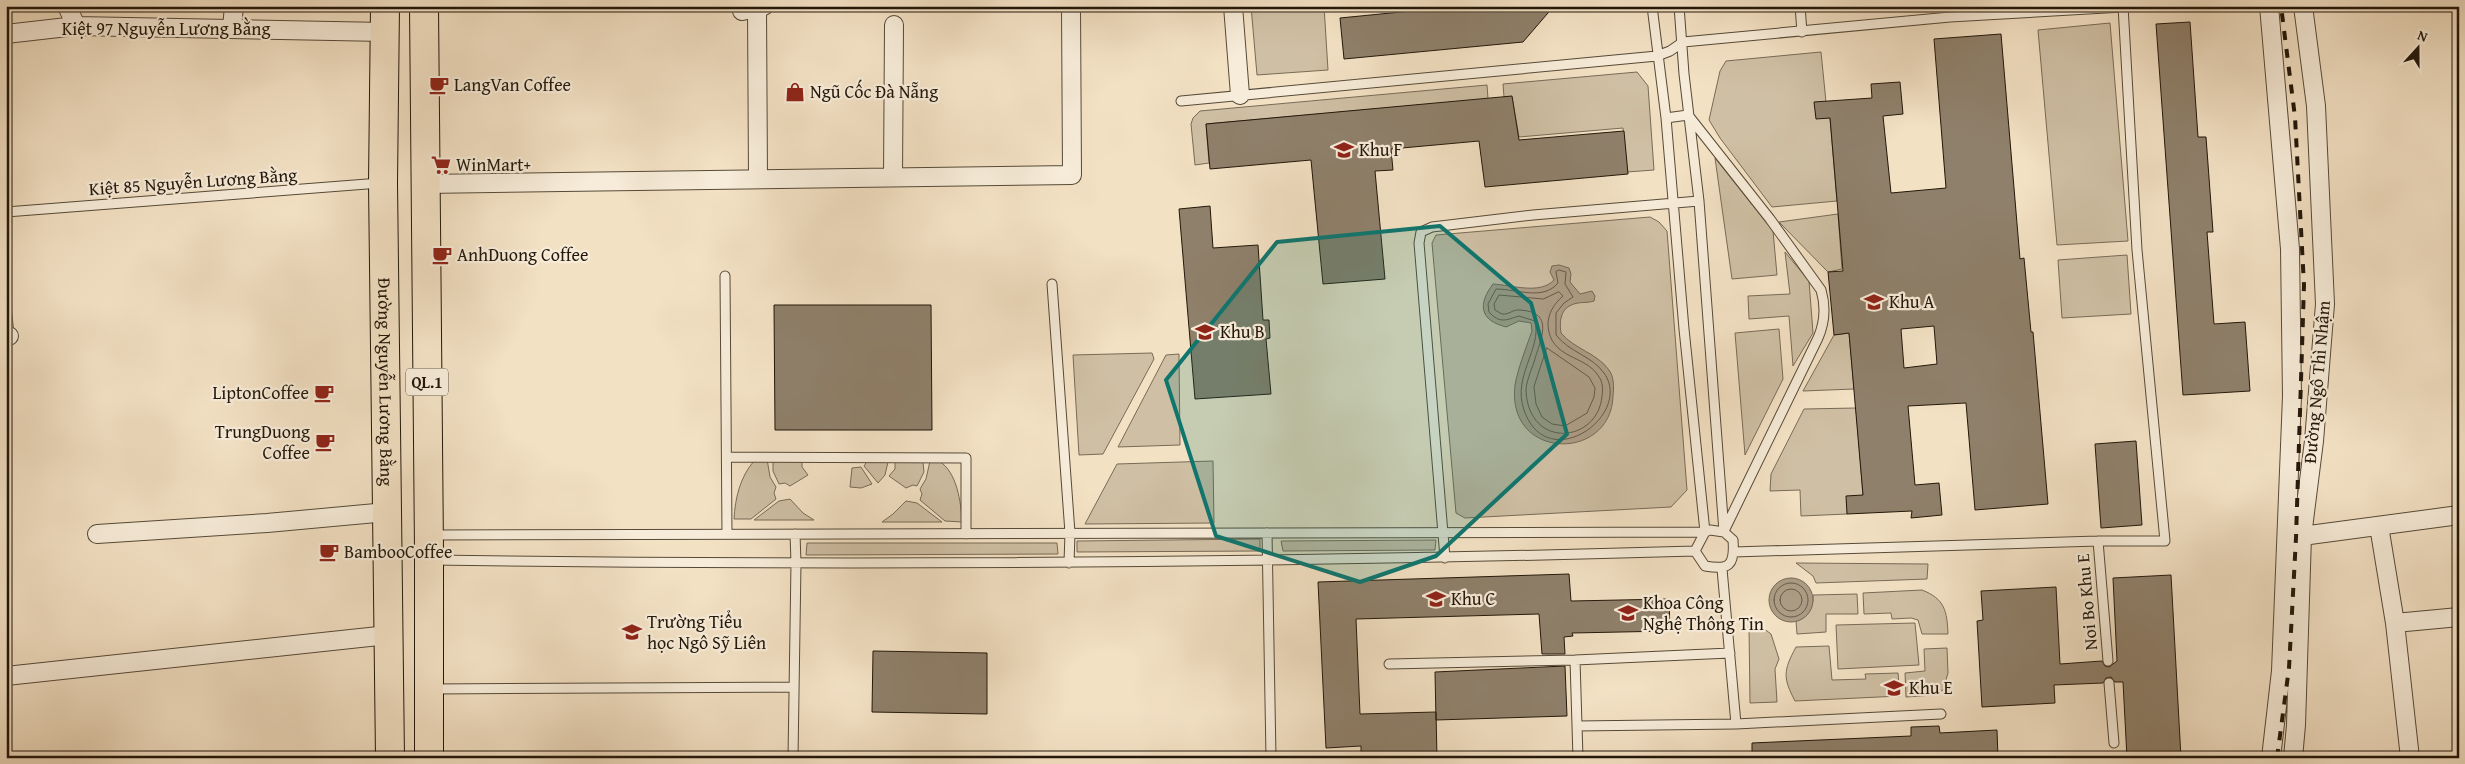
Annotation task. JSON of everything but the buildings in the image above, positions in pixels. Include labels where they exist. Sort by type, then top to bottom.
[{"type":"highway","name":"QL.1","points":[[424,6],[429,758]]},
{"type":"highway","name":"Đường Nguyễn Lương Bằng","points":[[385,19],[383,183],[390,758]]},
{"type":"highway","points":[[387,552],[429,549]]},
{"type":"street","points":[[67,6],[76,26]]},
{"type":"street","points":[[232,28],[234,6]]},
{"type":"street","points":[[425,184],[1072,175],[1071,6]]},
{"type":"street","points":[[1233,6],[1240,95]]},
{"type":"street","points":[[2269,6],[2290,249],[2292,396],[2281,671],[2271,758]]},
{"type":"street","name":"Đường Ngô Thì Nhậm","points":[[2293,758],[2296,725],[2302,536],[2314,441],[2325,304],[2316,106],[2303,6]]},
{"type":"street","points":[[754,9],[758,179]]},
{"type":"street","name":"Kiệt 97 Nguyễn Lương Bằng","points":[[6,34],[76,26],[232,28],[385,19]]},
{"type":"street","points":[[893,177],[894,25]]},
{"type":"street","points":[[97,534],[267,523],[387,512]]},
{"type":"street","points":[[2302,536],[2459,515]]},
{"type":"street","points":[[2379,526],[2395,624],[2410,758]]},
{"type":"street","points":[[2395,624],[2459,617]]},
{"type":"street","points":[[6,676],[388,635]]},
{"type":"lane","points":[[1652,6],[1666,118],[1704,532],[1696,551]]},
{"type":"lane","points":[[1679,6],[1688,115],[1699,201],[1724,532]]},
{"type":"lane","points":[[1800,6],[1802,32]]},
{"type":"lane","points":[[1181,102],[1657,56],[1670,51],[1682,42],[1950,17],[2123,7],[2138,258],[2165,542],[2098,541],[1734,552]]},
{"type":"lane","points":[[1666,118],[1688,115]]},
{"type":"lane","points":[[1688,115],[1770,219],[1820,290],[1824,303],[1824,320],[1818,338],[1724,532]]},
{"type":"lane","name":"Kiệt 85 Nguyễn Lương Bằng","points":[[6,212],[383,183]]},
{"type":"lane","points":[[1446,558],[1420,243],[1421,232],[1432,227],[1533,215],[1699,201]]},
{"type":"lane","points":[[725,276],[727,534]]},
{"type":"lane","points":[[1052,284],[1070,533],[1069,563]]},
{"type":"lane","points":[[6,304],[8,336]]},
{"type":"lane","points":[[727,457],[966,458],[966,534]]},
{"type":"lane","points":[[429,549],[727,534],[1704,532],[1710,530],[1724,532],[1732,540],[1734,552],[1728,565],[1722,569],[1705,566],[1696,551]]},
{"type":"lane","points":[[1268,533],[1270,561],[1270,758]]},
{"type":"lane","points":[[792,758],[795,534]]},
{"type":"lane","name":"Noi Bo Khu E","points":[[2098,541],[2108,661]]},
{"type":"lane","points":[[429,549],[796,564],[1270,561],[1696,551]]},
{"type":"lane","points":[[1722,569],[1736,724]]},
{"type":"lane","points":[[1389,664],[1575,660],[1730,653]]},
{"type":"lane","points":[[1575,660],[1578,758]]},
{"type":"lane","points":[[2109,682],[2114,743]]},
{"type":"lane","points":[[428,689],[794,687]]},
{"type":"lane","points":[[1577,726],[1736,724],[1941,714]]},
{"type":"highlighted area","points":[[1440,226],[1531,303],[1567,434],[1436,556],[1360,582],[1216,536],[1166,380],[1277,242]]},
{"type":"shaded area","points":[[1251,6],[1324,6],[1328,70],[1257,75]]},
{"type":"shaded area","points":[[2110,23],[2128,241],[2057,245],[2038,30]]},
{"type":"shaded area","points":[[1821,52],[1826,102],[1830,118],[1837,201],[1772,207],[1720,138],[1709,120],[1720,71],[1726,61]]},
{"type":"shaded area","points":[[1637,72],[1648,86],[1654,170],[1627,172],[1623,128],[1519,137],[1512,97],[1504,97],[1503,84]]},
{"type":"shaded area","points":[[1487,85],[1488,99],[1206,124],[1209,163],[1195,165],[1191,124],[1193,118],[1200,111]]},
{"type":"shaded area","points":[[1715,158],[1773,231],[1777,275],[1732,279]]},
{"type":"shaded area","points":[[1838,214],[1842,269],[1828,272],[1779,222]]},
{"type":"shaded area","points":[[1650,217],[1659,222],[1667,231],[1687,490],[1671,507],[1465,518],[1456,513],[1432,243],[1436,235]]},
{"type":"shaded area","points":[[1785,252],[1809,281],[1813,333],[1793,366],[1789,316],[1749,319],[1748,296],[1790,294]]},
{"type":"shaded area","points":[[2127,255],[2131,314],[2062,318],[2058,260]]},
{"type":"shaded area","points":[[1779,329],[1783,379],[1745,455],[1735,333]]},
{"type":"shaded area","points":[[1849,333],[1854,389],[1803,391],[1834,335]]},
{"type":"shaded area","points":[[1152,353],[1154,359],[1103,454],[1079,455],[1073,355]]},
{"type":"shaded area","points":[[1179,354],[1180,445],[1118,447],[1166,355]]},
{"type":"shaded area","points":[[1856,408],[1863,495],[1847,514],[1801,516],[1800,490],[1770,491],[1771,474],[1804,409]]},
{"type":"shaded area","points":[[767,459],[770,477],[776,487],[774,493],[776,499],[751,519],[734,519],[737,496],[745,474],[754,461]]},
{"type":"shaded area","points":[[773,460],[802,460],[802,467],[808,475],[790,486],[785,483],[779,484],[773,471]]},
{"type":"shaded area","points":[[867,461],[888,462],[885,475],[878,483],[864,466]]},
{"type":"shaded area","points":[[895,461],[923,462],[924,472],[917,486],[913,485],[906,488],[889,476],[895,469]]},
{"type":"shaded area","points":[[930,461],[939,461],[950,472],[957,488],[962,522],[945,521],[920,500],[922,494],[920,489],[926,479]]},
{"type":"shaded area","points":[[1213,461],[1214,523],[1085,524],[1117,464]]},
{"type":"shaded area","points":[[861,467],[872,484],[861,488],[850,487],[852,468]]},
{"type":"shaded area","points":[[790,499],[803,513],[814,520],[754,520],[779,501]]},
{"type":"shaded area","points":[[906,501],[917,503],[942,522],[882,522]]},
{"type":"shaded area","points":[[1260,539],[1260,551],[1077,552],[1077,541]]},
{"type":"shaded area","points":[[1436,540],[1435,550],[1283,551],[1281,541]]},
{"type":"shaded area","points":[[807,543],[1057,543],[1058,554],[806,555]]},
{"type":"shaded area","points":[[1796,563],[1928,564],[1927,579],[1816,583],[1813,576]]},
{"type":"shaded area","points":[[1922,590],[1936,597],[1943,607],[1947,619],[1948,634],[1922,634],[1918,620],[1911,618],[1892,619],[1891,613],[1864,614],[1863,593]]},
{"type":"shaded area","points":[[1857,594],[1858,614],[1826,614],[1826,632],[1797,634],[1796,621],[1807,615],[1812,604],[1813,595]]},
{"type":"shaded area","points":[[1915,623],[1919,665],[1838,669],[1836,625]]},
{"type":"shaded area","points":[[1749,626],[1763,628],[1771,634],[1779,659],[1775,669],[1777,702],[1750,703]]},
{"type":"shaded area","points":[[1829,646],[1832,680],[1866,679],[1865,674],[1898,673],[1900,696],[1795,701],[1788,686],[1786,674],[1796,647]]},
{"type":"shaded area","points":[[1947,648],[1948,673],[1943,690],[1935,695],[1906,697],[1905,673],[1925,671],[1924,649]]},
{"type":"water","points":[[1559,265],[1569,268],[1571,274],[1570,282],[1580,294],[1592,291],[1595,296],[1594,301],[1578,303],[1565,310],[1560,323],[1561,333],[1572,343],[1604,364],[1613,379],[1613,396],[1608,418],[1596,433],[1579,442],[1560,444],[1542,439],[1526,428],[1517,410],[1515,385],[1532,331],[1531,323],[1519,321],[1506,327],[1497,324],[1486,316],[1483,305],[1488,291],[1493,284],[1525,288],[1548,285],[1554,280],[1550,272],[1552,266]]},
{"type":"water","points":[[1795,578],[1807,584],[1812,591],[1812,609],[1807,616],[1800,621],[1787,622],[1775,616],[1770,609],[1769,596],[1775,584],[1782,579]]},
{"type":"railway","points":[[2277,758],[2289,668],[2296,538],[2304,285],[2295,117],[2281,6]]},
{"type":"place","name":"LangVan Coffee","points":[[439,85]]},
{"type":"place","name":"Ngũ Cốc Đà Nẵng","points":[[795,92]]},
{"type":"place","name":"Khu F","points":[[1344,150]]},
{"type":"place","name":"WinMart+","points":[[441,165]]},
{"type":"place","name":"AnhDuong Coffee","points":[[442,255]]},
{"type":"place","name":"Khu A","points":[[1874,302]]},
{"type":"place","name":"Khu B","points":[[1205,332]]},
{"type":"place","name":"LiptonCoffee","points":[[324,393]]},
{"type":"place","name":"TrungDuong Coffee","points":[[325,442]]},
{"type":"place","name":"BambooCoffee","points":[[329,552]]},
{"type":"place","name":"Khu C","points":[[1436,599]]},
{"type":"place","name":"Khoa Công Nghệ Thông Tin","points":[[1628,613]]},
{"type":"place","name":"Trường Tiểu học Ngô Sỹ Liên","points":[[632,632]]},
{"type":"place","name":"Khu E","points":[[1894,688]]}]
